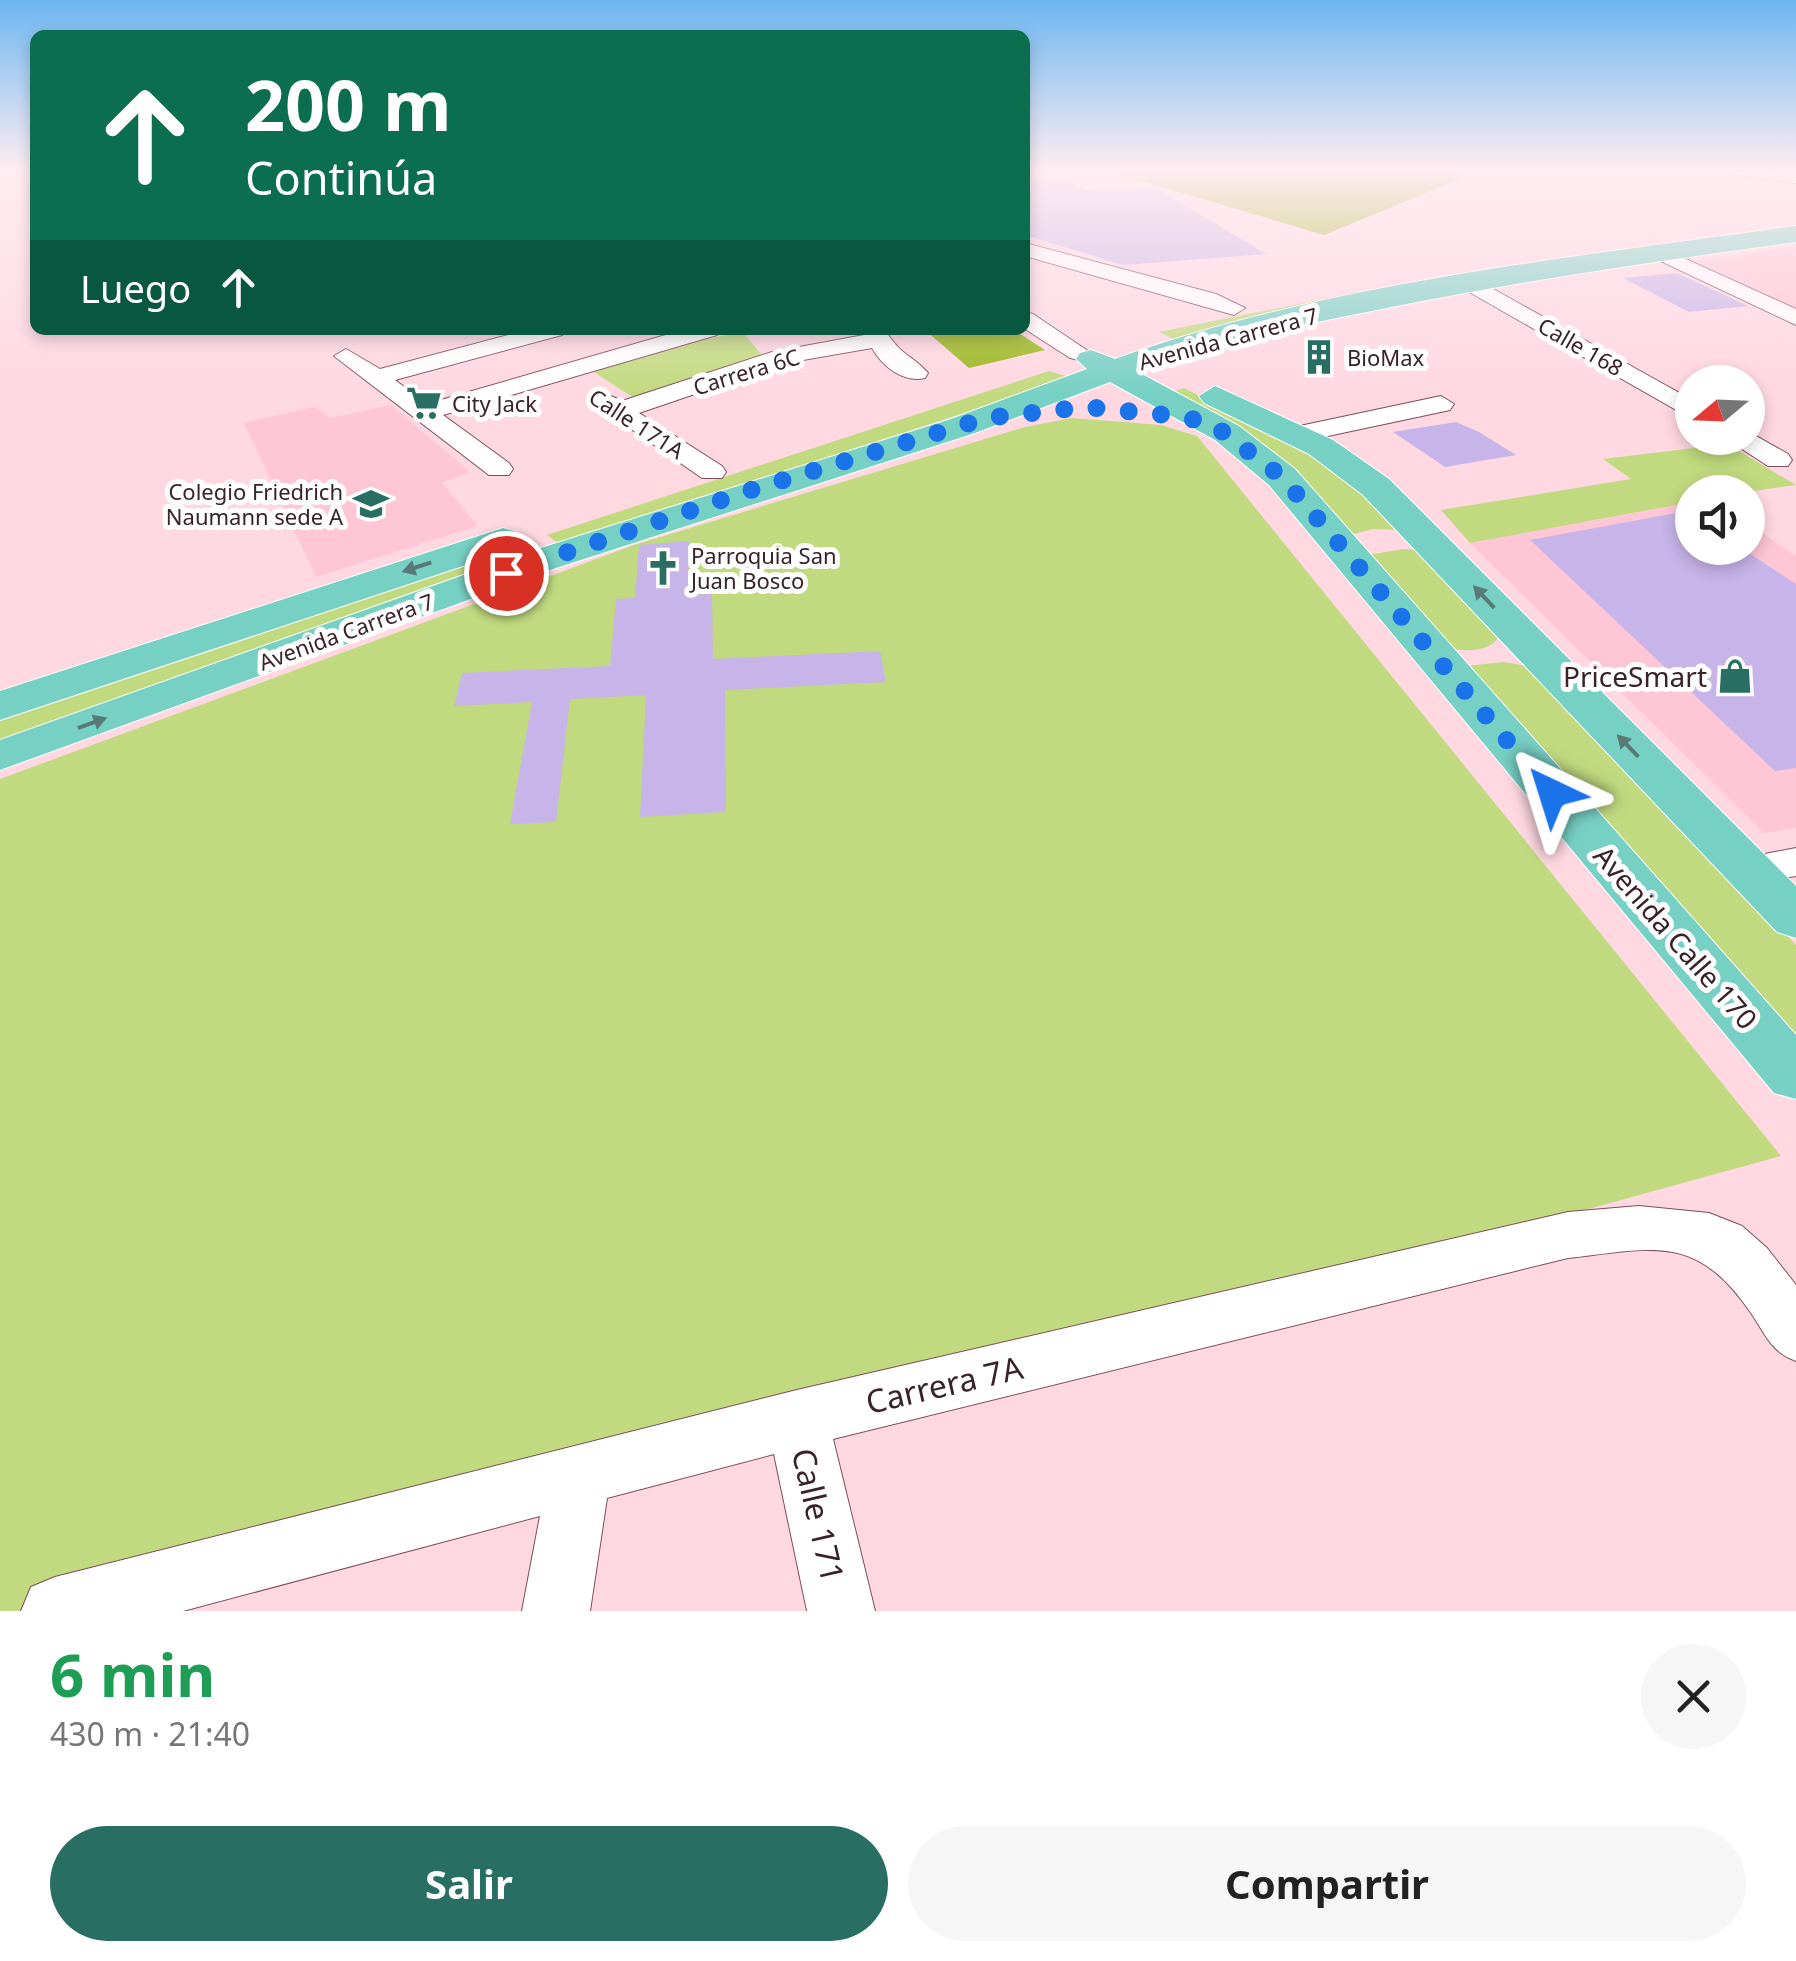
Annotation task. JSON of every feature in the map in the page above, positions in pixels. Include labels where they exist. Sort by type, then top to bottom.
[{"type":"main road","name":"Avenida Carrera 7","points":[[0,706],[526,549],[986,418],[1109,356],[1226,333],[1380,291],[1622,244]]},
{"type":"main road","name":"Avenida Carrera 7","points":[[0,756],[712,472],[1109,356],[1234,308],[1470,283],[1717,244]]},
{"type":"main road","name":"Avenida Calle 170","points":[[1109,356],[1211,423],[1282,477],[1796,1076]]},
{"type":"main road","points":[[1109,356],[1295,435],[1364,476],[1533,649],[1772,866],[1796,918]]},
{"type":"main road","points":[[986,418],[1085,407],[1154,412],[1211,423]]},
{"type":"main road","points":[[1346,550],[1360,540],[1381,536],[1434,544]]},
{"type":"main road","points":[[1437,660],[1533,649]]},
{"type":"street","points":[[1030,251],[1064,265],[1157,282],[1234,308]]},
{"type":"street","points":[[1657,252],[1796,318]]},
{"type":"street","name":"Calle 168","points":[[1470,283],[1675,400]]},
{"type":"street","points":[[1030,320],[1109,356]]},
{"type":"street","points":[[376,378],[535,335]]},
{"type":"street","points":[[423,413],[692,335]]},
{"type":"street","points":[[874,335],[890,358],[916,373]]},
{"type":"street","name":"Carrera 6C","points":[[618,411],[781,357],[874,335]]},
{"type":"street","points":[[346,356],[499,469]]},
{"type":"street","name":"Calle 171A","points":[[561,373],[712,472]]},
{"type":"street","points":[[1295,435],[1440,404]]},
{"type":"street","points":[[1765,453],[1778,460]]},
{"type":"street","name":"Carrera 7A","points":[[54,1611],[797,1419],[1568,1235],[1630,1228],[1709,1236],[1766,1284],[1796,1335]]},
{"type":"street","name":"Calle 171","points":[[797,1419],[841,1611]]},
{"type":"street","points":[[556,1611],[579,1477]]},
{"type":"shaded area","points":[[1796,248],[1796,312],[1689,262]]},
{"type":"shaded area","name":"Colegio Friedrich Naumann sede A","points":[[391,405],[470,472],[442,483],[478,526],[316,577],[244,423],[314,407],[331,418]]},
{"type":"shaded area","points":[[1675,505],[1675,565],[1765,565],[1765,535],[1796,556],[1796,828],[1764,833],[1470,543]]},
{"type":"green space","points":[[1358,292],[1371,299],[1175,340],[1159,332]]},
{"type":"green space","points":[[745,335],[766,360],[634,398],[592,371],[659,348]]},
{"type":"green space","points":[[931,335],[1022,335],[1045,350],[969,368]]},
{"type":"green space","points":[[1049,371],[1073,378],[559,544],[547,535]]},
{"type":"green space","points":[[1184,388],[1336,465],[1403,530],[1373,529],[1346,536],[1164,395]]},
{"type":"green space","points":[[1072,418],[1161,425],[1197,436],[1781,1156],[127,1611],[0,1611],[0,779],[634,545],[1025,427]]},
{"type":"green space","points":[[1675,450],[1675,455],[1746,455],[1796,485],[1765,489],[1765,475],[1675,475],[1675,505],[1470,543],[1441,510],[1631,479],[1603,459]]},
{"type":"green space","points":[[1419,550],[1499,637],[1495,642],[1478,649],[1451,649],[1368,555]]},
{"type":"green space","points":[[486,555],[498,566],[0,745],[0,715]]},
{"type":"green space","points":[[1504,662],[1522,665],[1543,676],[1796,945],[1796,1048],[1466,666]]},
{"type":"building","points":[[1055,244],[1250,244],[1266,254],[1123,265]]},
{"type":"building","points":[[1677,273],[1748,306],[1689,312],[1623,278]]},
{"type":"building","points":[[1456,422],[1516,455],[1445,467],[1393,432]]},
{"type":"building","name":"PriceSmart","points":[[1675,513],[1675,565],[1765,564],[1796,584],[1796,768],[1775,771],[1530,540]]},
{"type":"building","points":[[689,541],[688,595],[712,594],[713,659],[880,651],[886,682],[725,690],[726,812],[640,817],[646,695],[570,699],[556,822],[510,824],[532,702],[454,706],[462,673],[610,666],[616,599],[635,598],[639,545]]},
{"type":"place","name":"BioMax","points":[[1319,357]]},
{"type":"place","name":"City Jack","points":[[424,403]]},
{"type":"place","name":"Colegio Friedrich Naumann sede A","points":[[371,504]]},
{"type":"place","name":"Parroquia San Juan Bosco","points":[[663,568]]},
{"type":"place","name":"PriceSmart","points":[[1735,676]]},
{"type":"route","points":[[506,573],[754,489],[986,418],[1085,407],[1154,412],[1211,423],[1282,477],[1552,793]]}]
